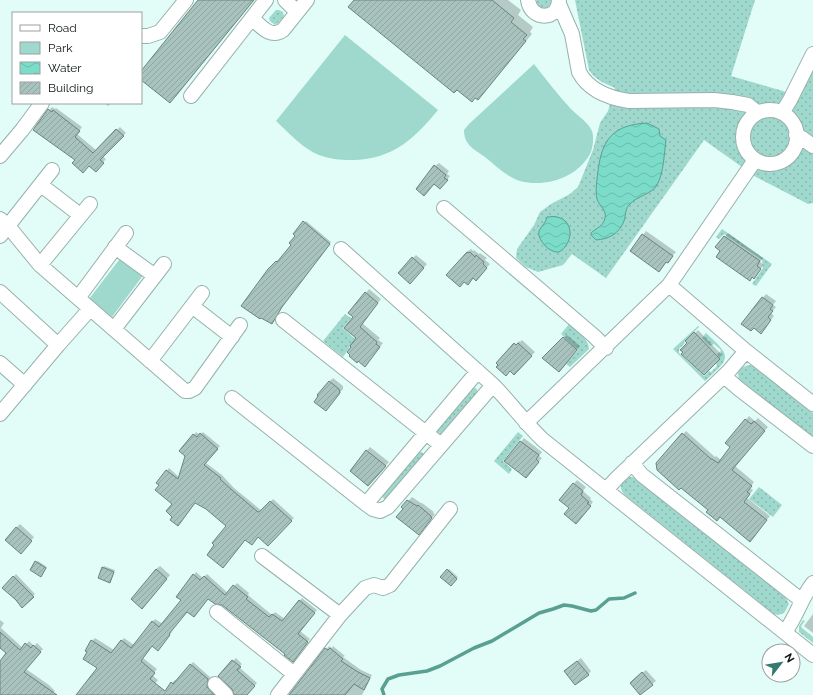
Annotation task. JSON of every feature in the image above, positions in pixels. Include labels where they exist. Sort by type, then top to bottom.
[{"type":"street","points":[[142,36],[148,36],[160,32],[186,0]]},
{"type":"street","points":[[191,96],[266,0]]},
{"type":"street","points":[[284,0],[297,12]]},
{"type":"street","points":[[252,18],[268,32],[274,34],[278,33],[283,30],[307,0]]},
{"type":"street","points":[[528,0],[532,10],[541,16],[547,16],[552,13],[556,9],[559,2]]},
{"type":"street","points":[[559,2],[572,34],[582,77],[592,88],[602,94],[629,102],[714,100],[732,102],[748,105],[758,113]]},
{"type":"street","points":[[782,112],[790,100],[813,54]]},
{"type":"street","points":[[0,156],[41,104]]},
{"type":"street","points":[[763,110],[782,112],[793,123],[797,140],[794,149],[789,156],[781,162],[763,164],[755,160],[746,150],[742,137],[744,128],[748,120],[763,110]]},
{"type":"street","points":[[796,136],[802,138],[813,146]]},
{"type":"street","points":[[526,423],[606,348],[669,285],[755,160]]},
{"type":"street","points":[[52,170],[41,185],[3,227],[40,265],[185,391],[195,388],[240,325]]},
{"type":"street","points":[[41,185],[80,215]]},
{"type":"street","points":[[40,265],[90,204]]},
{"type":"street","points":[[444,208],[594,336],[606,348]]},
{"type":"street","points":[[78,298],[126,232]]},
{"type":"street","points":[[115,247],[154,276]]},
{"type":"street","points":[[340,249],[493,385],[543,440],[813,655]]},
{"type":"street","points":[[114,329],[164,264]]},
{"type":"street","points":[[669,285],[746,351],[813,404]]},
{"type":"street","points":[[0,292],[58,345]]},
{"type":"street","points":[[150,361],[202,293]]},
{"type":"street","points":[[192,306],[232,337]]},
{"type":"street","points":[[0,414],[90,309]]},
{"type":"street","points":[[284,320],[441,445]]},
{"type":"street","points":[[606,490],[632,463],[724,376],[746,351]]},
{"type":"street","points":[[0,362],[25,385]]},
{"type":"street","points":[[366,504],[478,371]]},
{"type":"street","points":[[724,376],[813,446]]},
{"type":"street","points":[[232,398],[366,504],[376,510],[385,509],[493,385]]},
{"type":"street","points":[[632,463],[642,474],[801,600]]},
{"type":"street","points":[[278,695],[340,615],[366,588],[374,585],[383,588],[390,585],[450,510]]},
{"type":"street","points":[[262,556],[340,615]]},
{"type":"street","points":[[785,632],[794,617],[801,600],[813,583]]},
{"type":"street","points":[[217,612],[294,674]]},
{"type":"street","points":[[215,684],[226,695]]},
{"type":"green space","points":[[536,0],[552,1],[548,7],[544,9],[539,7]]},
{"type":"green space","points":[[575,0],[755,0],[731,76],[783,91],[798,98],[813,71],[813,203],[808,204],[756,177],[704,140],[606,278],[572,254],[563,265],[538,272],[526,267],[516,258],[517,249],[534,225],[540,212],[551,204],[570,194],[578,187],[593,150],[600,123],[608,111],[615,88],[598,79],[589,70]]},
{"type":"green space","points":[[276,10],[283,12],[284,16],[275,25],[269,18]]},
{"type":"green space","points":[[345,35],[438,110],[420,130],[402,145],[381,155],[355,160],[338,160],[316,154],[298,141],[276,121]]},
{"type":"green space","points":[[534,64],[566,104],[588,125],[593,136],[591,152],[586,161],[570,174],[551,181],[540,183],[520,181],[506,174],[470,146],[464,135],[464,130],[469,124]]},
{"type":"green space","points":[[722,229],[772,264],[756,286],[752,284],[763,268],[762,260],[724,234],[719,239],[716,237]]},
{"type":"green space","points":[[122,256],[144,274],[112,317],[89,299]]},
{"type":"green space","points":[[345,314],[351,318],[343,328],[355,339],[343,357],[323,341]]},
{"type":"green space","points":[[569,324],[585,338],[589,349],[570,367],[566,364],[578,350],[561,334]]},
{"type":"green space","points":[[698,326],[699,327],[679,349],[679,353],[704,376],[709,371],[711,372],[717,366],[716,363],[720,359],[717,354],[721,351],[714,344],[710,346],[702,338],[706,333],[724,352],[725,357],[724,362],[720,367],[705,381],[673,349]]},
{"type":"green space","points":[[748,365],[755,366],[813,413],[813,439],[739,381],[738,373],[741,368]]},
{"type":"green space","points":[[473,387],[477,389],[477,394],[443,434],[440,434],[437,431]]},
{"type":"green space","points":[[518,432],[523,436],[503,461],[512,469],[509,474],[494,461]]},
{"type":"green space","points":[[419,451],[423,453],[424,456],[385,500],[381,495]]},
{"type":"green space","points":[[630,477],[639,480],[786,598],[789,604],[784,613],[778,615],[774,614],[625,495],[621,489],[621,484]]},
{"type":"green space","points":[[759,487],[782,505],[773,517],[749,499]]},
{"type":"green space","points":[[803,620],[805,621],[801,626],[813,637],[813,643],[799,632],[799,626]]},
{"type":"water","points":[[647,123],[659,129],[660,136],[666,140],[662,169],[657,185],[652,191],[636,199],[628,206],[622,226],[613,235],[596,240],[591,233],[603,223],[605,218],[604,210],[597,199],[596,185],[600,160],[606,142],[611,136],[626,127],[635,124]]},
{"type":"water","points":[[547,217],[563,219],[569,228],[570,233],[567,244],[559,252],[550,250],[539,237],[539,231]]},
{"type":"building","points":[[198,0],[254,0],[170,103],[142,81],[142,70]]},
{"type":"building","points":[[354,0],[492,0],[514,18],[511,22],[527,35],[523,39],[526,41],[478,100],[475,98],[472,102],[457,90],[454,93],[348,7]]},
{"type":"building","points":[[48,109],[52,112],[53,110],[80,131],[75,137],[93,153],[116,129],[124,136],[100,160],[104,163],[96,172],[89,166],[83,173],[72,163],[75,160],[33,130]]},
{"type":"building","points":[[434,165],[446,175],[444,178],[448,180],[440,189],[434,184],[424,196],[416,189]]},
{"type":"building","points":[[303,221],[330,244],[282,307],[272,324],[261,318],[260,319],[241,306],[268,269],[276,261],[277,262],[291,245],[289,243],[295,236],[293,234]]},
{"type":"building","points":[[642,234],[673,256],[668,263],[666,262],[659,272],[630,251]]},
{"type":"building","points":[[724,236],[760,261],[757,266],[761,269],[754,279],[752,277],[750,281],[716,257],[720,251],[715,247]]},
{"type":"building","points":[[467,252],[470,252],[475,257],[476,255],[484,262],[483,264],[487,268],[476,281],[473,278],[468,285],[464,282],[460,287],[446,275]]},
{"type":"building","points":[[412,257],[424,268],[410,284],[398,273]]},
{"type":"building","points":[[365,292],[378,303],[360,327],[377,342],[376,344],[380,347],[365,367],[358,361],[357,363],[349,356],[350,355],[347,352],[356,338],[344,328],[353,317],[348,313]]},
{"type":"building","points":[[762,297],[773,305],[770,309],[773,311],[768,317],[771,320],[761,334],[754,328],[751,331],[741,324]]},
{"type":"building","points":[[694,332],[720,359],[704,375],[681,354],[683,352],[680,350],[687,343],[685,341]]},
{"type":"building","points":[[563,337],[577,350],[559,372],[542,358]]},
{"type":"building","points":[[514,343],[516,345],[518,343],[532,356],[514,375],[510,371],[506,376],[496,367],[498,365],[496,363]]},
{"type":"building","points":[[329,381],[339,389],[340,393],[326,411],[314,402],[318,396],[317,395]]},
{"type":"building","points":[[745,419],[751,424],[754,421],[765,431],[732,470],[752,486],[747,492],[750,494],[744,502],[767,520],[750,542],[720,517],[717,521],[706,512],[708,510],[681,488],[679,490],[657,470],[656,463],[682,433],[711,459],[718,463],[730,447],[725,443]]},
{"type":"building","points":[[200,433],[218,449],[204,465],[221,478],[220,479],[258,512],[270,501],[292,521],[268,546],[258,537],[252,545],[245,540],[223,568],[207,555],[214,545],[212,543],[226,526],[206,509],[195,503],[178,526],[170,520],[172,517],[166,511],[172,504],[155,490],[159,485],[156,483],[166,470],[178,479],[185,456],[179,451],[193,434],[197,437]]},
{"type":"building","points":[[520,441],[539,455],[536,459],[539,462],[526,478],[504,461]]},
{"type":"building","points":[[366,450],[386,466],[368,486],[350,471]]},
{"type":"building","points":[[573,483],[583,491],[581,495],[589,502],[587,503],[591,506],[576,524],[564,514],[569,508],[559,500]]},
{"type":"building","points":[[407,500],[417,506],[418,505],[432,518],[419,535],[396,517],[403,509],[401,507]]},
{"type":"building","points":[[16,527],[32,541],[21,554],[5,540]]},
{"type":"building","points":[[35,561],[46,568],[41,577],[30,570]]},
{"type":"building","points":[[102,567],[114,572],[110,583],[98,578]]},
{"type":"building","points":[[156,569],[167,579],[142,609],[131,599]]},
{"type":"building","points":[[447,569],[457,579],[451,586],[440,577]]},
{"type":"building","points":[[193,574],[200,580],[204,576],[225,595],[233,585],[248,597],[246,599],[269,617],[272,614],[282,621],[299,600],[315,613],[298,634],[308,642],[293,662],[284,655],[285,654],[222,605],[215,604],[208,599],[194,617],[187,612],[169,634],[170,635],[158,651],[152,646],[141,661],[155,673],[150,679],[165,691],[171,682],[173,684],[190,664],[208,679],[207,687],[214,695],[76,695],[97,668],[83,659],[87,652],[85,651],[91,640],[111,653],[121,640],[131,648],[152,621],[159,627],[181,600],[176,597]]},
{"type":"building","points":[[13,576],[34,597],[22,608],[16,600],[2,588]]},
{"type":"building","points":[[0,632],[20,650],[25,643],[31,648],[33,645],[41,652],[24,672],[57,695],[0,695],[0,661],[6,653],[0,648]]},
{"type":"building","points":[[325,648],[328,650],[330,648],[343,659],[341,661],[370,678],[364,690],[354,684],[345,695],[289,695]]},
{"type":"building","points":[[232,660],[241,667],[237,670],[255,686],[247,695],[234,695],[232,689],[218,676]]},
{"type":"building","points":[[577,661],[589,675],[575,685],[564,671]]},
{"type":"building","points":[[642,672],[653,685],[640,695],[630,683]]},
{"type":"waterway","points":[[384,695],[382,689],[388,679],[399,675],[427,671],[440,666],[474,648],[492,641],[539,613],[564,605],[591,611],[596,610],[609,599],[624,598],[635,593]]}]
